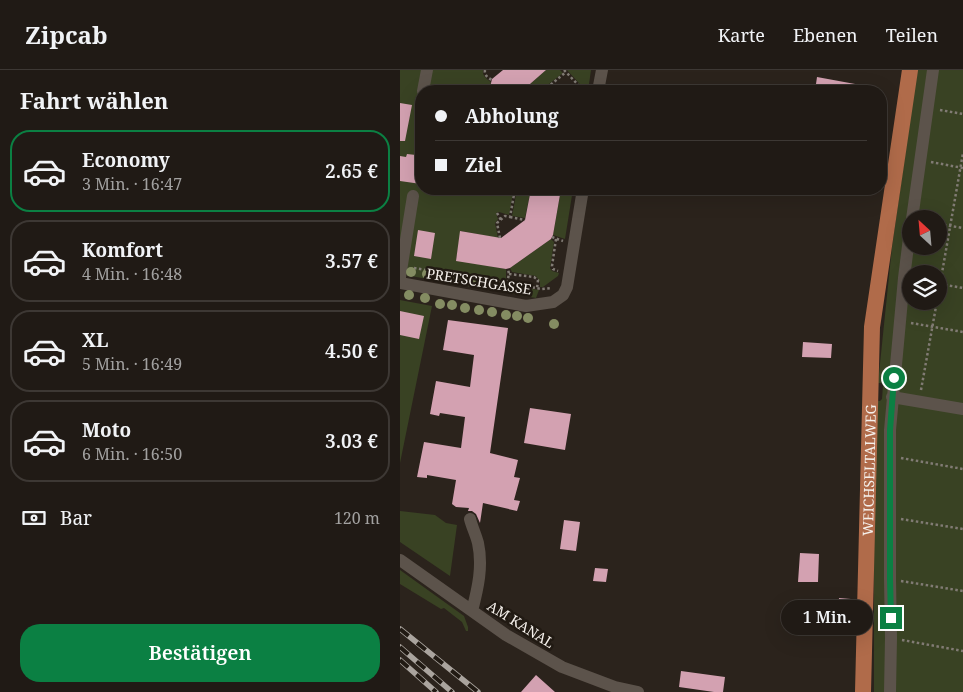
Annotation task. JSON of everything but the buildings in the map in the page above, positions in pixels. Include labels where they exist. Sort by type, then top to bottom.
[{"type":"main road","name":"WEICHSELTALWEG","points":[[863,692],[872,327],[910,70]]},
{"type":"street","points":[[424,85],[427,70]]},
{"type":"street","points":[[599,85],[602,70]]},
{"type":"street","points":[[913,210],[933,70]]},
{"type":"street","points":[[568,281],[582,195]]},
{"type":"street","points":[[401,272],[413,196]]},
{"type":"street","points":[[890,692],[890,430],[907,255]]},
{"type":"street","name":"PRETSCHGASSE","points":[[400,283],[526,306],[553,302],[562,295],[568,281]]},
{"type":"street","points":[[892,397],[963,409]]},
{"type":"street","points":[[470,520],[478,541],[480,556],[479,583],[472,611]]},
{"type":"street","name":"AM KANAL","points":[[400,560],[506,635],[562,667],[614,689],[638,692]]},
{"type":"path","points":[[485,70],[487,77],[492,80]]},
{"type":"path","points":[[550,85],[565,71],[578,85]]},
{"type":"path","points":[[927,108],[963,114]]},
{"type":"path","points":[[943,265],[962,168],[963,153]]},
{"type":"path","points":[[920,160],[962,168]]},
{"type":"path","points":[[510,217],[514,195]]},
{"type":"path","points":[[497,213],[501,220]]},
{"type":"path","points":[[500,238],[497,223],[505,216],[525,220]]},
{"type":"path","points":[[950,226],[963,228]]},
{"type":"path","points":[[552,237],[566,242]]},
{"type":"path","points":[[556,238],[552,266],[553,269],[568,281]]},
{"type":"path","points":[[507,283],[508,269]]},
{"type":"path","points":[[401,272],[507,283],[542,289],[568,281]]},
{"type":"path","points":[[509,274],[534,277],[538,280],[537,288]]},
{"type":"path","points":[[947,285],[963,288]]},
{"type":"path","points":[[919,402],[935,310]]},
{"type":"path","points":[[900,322],[963,332]]},
{"type":"path","points":[[890,456],[963,469]]},
{"type":"path","points":[[890,517],[963,529]]},
{"type":"path","points":[[890,579],[963,591]]},
{"type":"path","points":[[891,638],[963,651]]},
{"type":"green space","points":[[400,70],[483,70],[484,76],[491,82],[490,85],[415,85],[415,195],[513,195],[509,215],[496,213],[498,219],[495,223],[498,238],[461,231],[456,260],[506,269],[506,281],[444,271],[443,273],[539,290],[536,298],[405,275],[400,266]]},
{"type":"green space","points":[[546,70],[560,70],[563,73],[548,85],[529,85]]},
{"type":"green space","points":[[567,70],[591,70],[589,85],[581,85]]},
{"type":"green space","points":[[917,70],[963,70],[963,692],[874,692],[874,457],[876,401],[882,399],[883,385],[878,383],[892,247]]},
{"type":"green space","points":[[516,195],[530,195],[525,218],[512,216]]},
{"type":"green space","points":[[560,195],[572,195],[565,239],[553,235]]},
{"type":"green space","points":[[551,239],[554,242],[550,268],[552,271],[559,273],[558,276],[543,287],[540,287],[540,282],[536,276],[512,272],[510,268]]},
{"type":"green space","points":[[400,300],[432,306],[400,463]]},
{"type":"green space","points":[[400,511],[435,515],[446,523],[457,525],[450,576],[400,542]]},
{"type":"green space","points":[[400,570],[464,616],[468,631],[466,631],[462,622],[444,608],[441,609],[400,584]]},
{"type":"railway","points":[[400,629],[478,692]]},
{"type":"railway","points":[[400,647],[452,692]]},
{"type":"railway","points":[[400,660],[436,692]]},
{"type":"route","points":[[891,618],[890,430],[894,378]]}]
